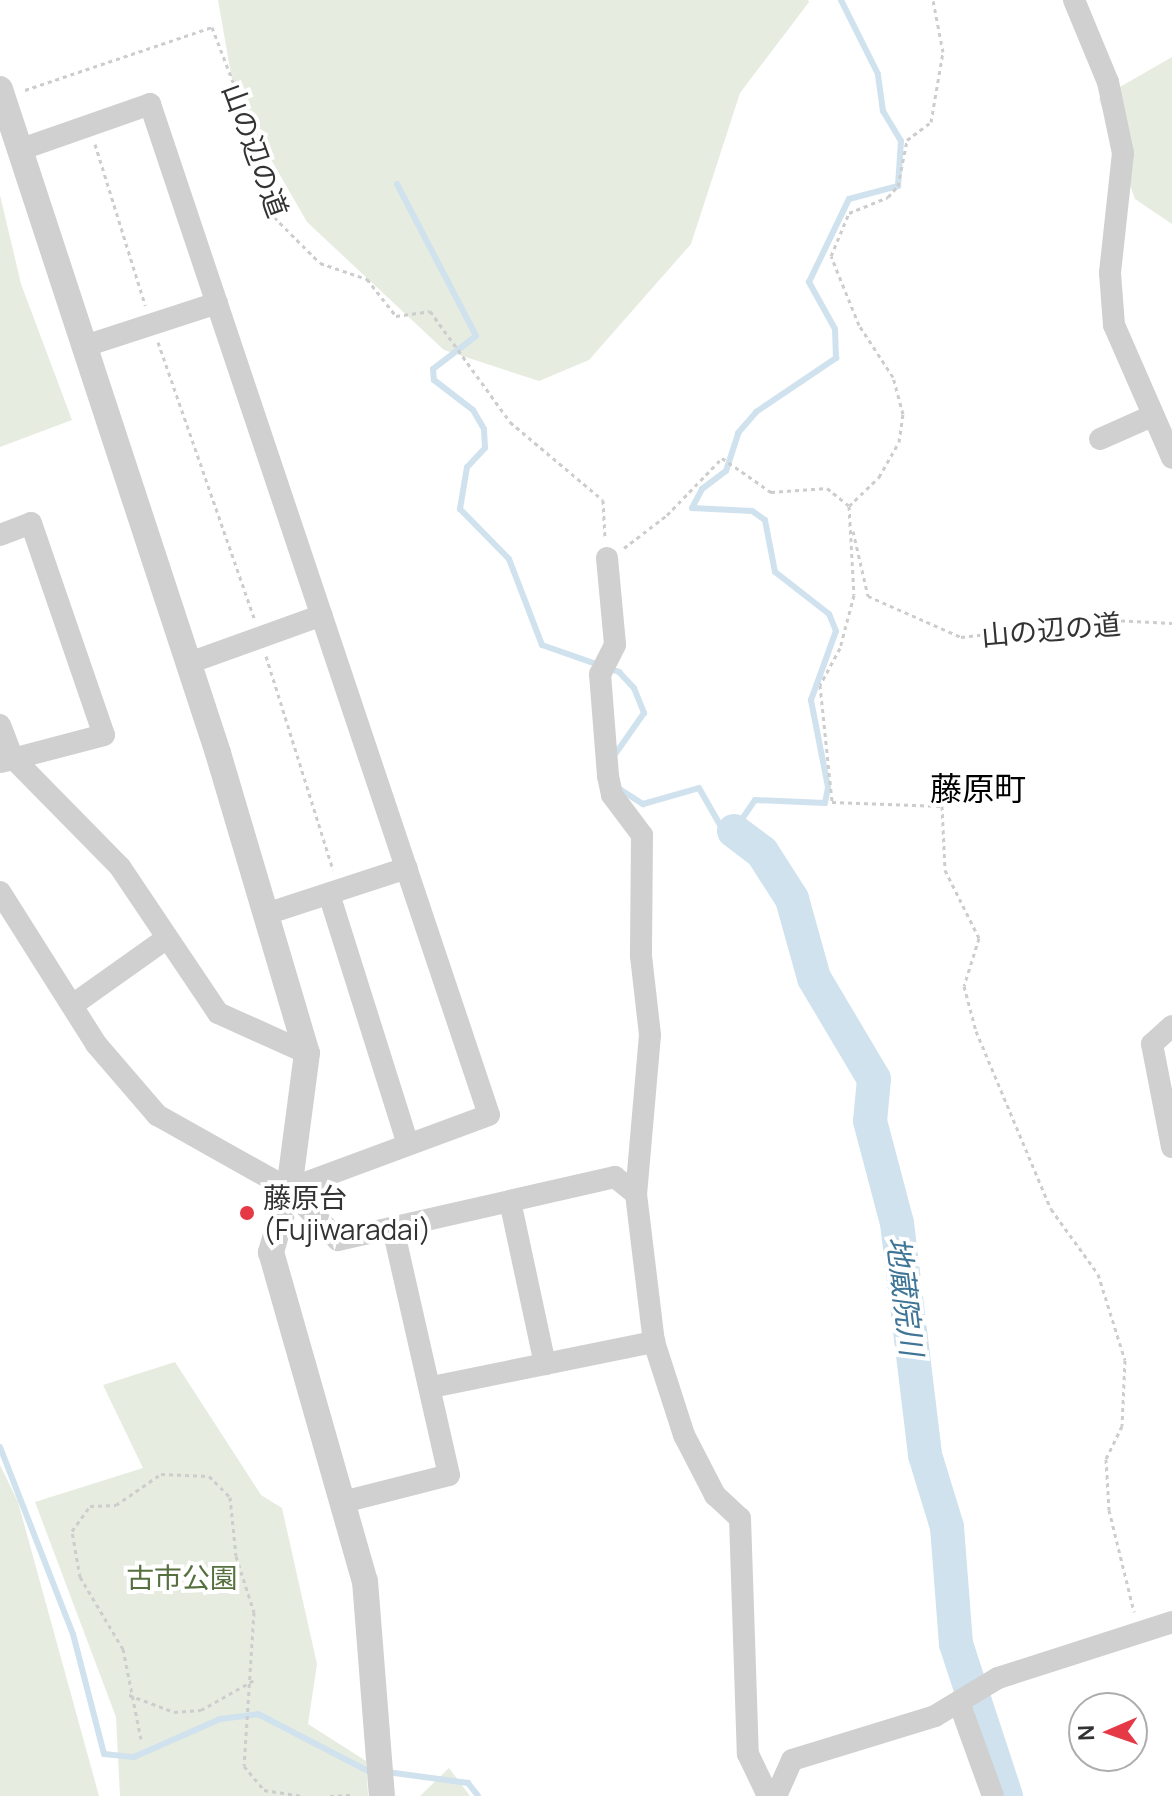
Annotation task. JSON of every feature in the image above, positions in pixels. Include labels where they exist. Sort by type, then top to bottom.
[{"type":"street","points":[[1074,0],[1108,82],[1123,153],[1110,273],[1114,325],[1172,458]]},
{"type":"street","points":[[1,93],[189,663],[307,1053],[289,1189],[271,1252],[347,1501],[365,1581],[382,1792]]},
{"type":"street","points":[[19,150],[150,104],[489,1115],[407,1141],[289,1189]]},
{"type":"street","points":[[85,346],[217,303]]},
{"type":"street","points":[[1100,439],[1152,416]]},
{"type":"street","points":[[0,535],[31,523],[104,735],[6,760]]},
{"type":"street","points":[[607,558],[615,645],[600,674],[608,776],[612,795],[642,835],[641,956],[650,1035],[636,1194],[654,1342],[684,1435],[715,1495],[740,1518],[748,1754],[768,1796]]},
{"type":"street","points":[[189,663],[322,615]]},
{"type":"street","points":[[0,725],[6,760],[120,867],[218,1013],[307,1053]]},
{"type":"street","points":[[266,914],[407,868]]},
{"type":"street","points":[[0,892],[74,1004],[96,1044],[157,1115],[289,1189],[338,1240],[615,1177],[636,1194]]},
{"type":"street","points":[[334,892],[407,1141]]},
{"type":"street","points":[[74,1004],[167,938]]},
{"type":"street","points":[[1172,1026],[1152,1044],[1172,1147]]},
{"type":"street","points":[[510,1201],[545,1364]]},
{"type":"street","points":[[347,1501],[449,1475],[432,1387],[393,1228]]},
{"type":"street","points":[[432,1387],[654,1342]]},
{"type":"street","points":[[776,1796],[792,1760],[968,1699],[998,1678],[1172,1622]]},
{"type":"street","points":[[968,1699],[993,1796]]},
{"type":"path","points":[[849,506],[879,477],[899,442],[903,414],[893,377],[859,325],[831,256],[849,213],[888,197],[898,186],[907,140],[931,122],[943,52],[933,0]]},
{"type":"path","name":"山の辺の道","points":[[1,93],[212,27],[275,192],[274,217],[320,263],[367,279],[396,316],[430,311],[510,422],[603,500],[607,558]]},
{"type":"path","points":[[89,125],[152,324],[260,637],[334,892]]},
{"type":"path","points":[[607,558],[667,515],[722,458],[737,462],[771,492],[827,488],[849,506],[854,595],[840,648],[820,685],[832,802],[942,806],[945,870],[979,938],[964,986],[976,1031],[1051,1209],[1098,1274],[1125,1360],[1128,1386],[1122,1426],[1106,1459],[1107,1485],[1138,1631]]},
{"type":"path","name":"山の辺の道","points":[[851,523],[868,596],[961,637],[1113,620],[1172,623]]},
{"type":"path","points":[[141,1739],[128,1695],[123,1649],[80,1577],[72,1531],[90,1506],[116,1505],[161,1474],[209,1476],[230,1497],[236,1556],[254,1612],[254,1680],[244,1766],[264,1790],[301,1796]]},
{"type":"path","points":[[128,1695],[174,1712],[201,1710],[254,1680]]},
{"type":"path","points":[[330,1796],[351,1795]]},
{"type":"green space","points":[[218,0],[809,2],[740,93],[691,244],[589,360],[539,381],[444,350],[307,222],[235,97]]},
{"type":"green space","points":[[1172,57],[1172,224],[1135,199],[1099,99]]},
{"type":"green space","points":[[0,195],[21,284],[72,420],[0,447]]},
{"type":"green space","name":"古市公園","points":[[175,1362],[261,1495],[282,1508],[317,1664],[308,1724],[366,1761],[368,1796],[120,1796],[116,1717],[35,1502],[143,1468],[103,1385]]},
{"type":"green space","points":[[0,1465],[18,1502],[99,1796],[0,1796]]},
{"type":"green space","points":[[449,1768],[470,1796],[420,1796]]},
{"type":"waterway","points":[[618,788],[643,804],[699,788],[724,832],[734,831],[755,800],[825,803],[828,787],[811,700],[836,631],[829,614],[775,572],[765,520],[752,511],[692,508],[702,489],[726,471],[738,433],[756,412],[836,358],[835,329],[809,282],[849,199],[898,186],[901,141],[883,111],[878,74],[841,0]]},
{"type":"waterway","points":[[397,184],[476,336],[433,369],[434,380],[473,410],[484,429],[485,448],[467,467],[460,509],[509,559],[542,645],[619,672],[634,688],[644,713],[616,753]]},
{"type":"waterway","name":"地蔵院川","points":[[734,831],[762,852],[792,899],[814,978],[874,1079],[870,1121],[897,1223],[925,1455],[947,1527],[956,1644],[1006,1796]]},
{"type":"waterway","points":[[0,1447],[73,1634],[104,1754],[134,1757],[220,1719],[258,1714],[372,1773]]},
{"type":"waterway","points":[[387,1772],[468,1783],[478,1796]]},
{"type":"place","name":"藤原台 (Fujiwaradai)","points":[[247,1213]]},
{"type":"district","name":"藤原町","points":[[978,788]]}]
